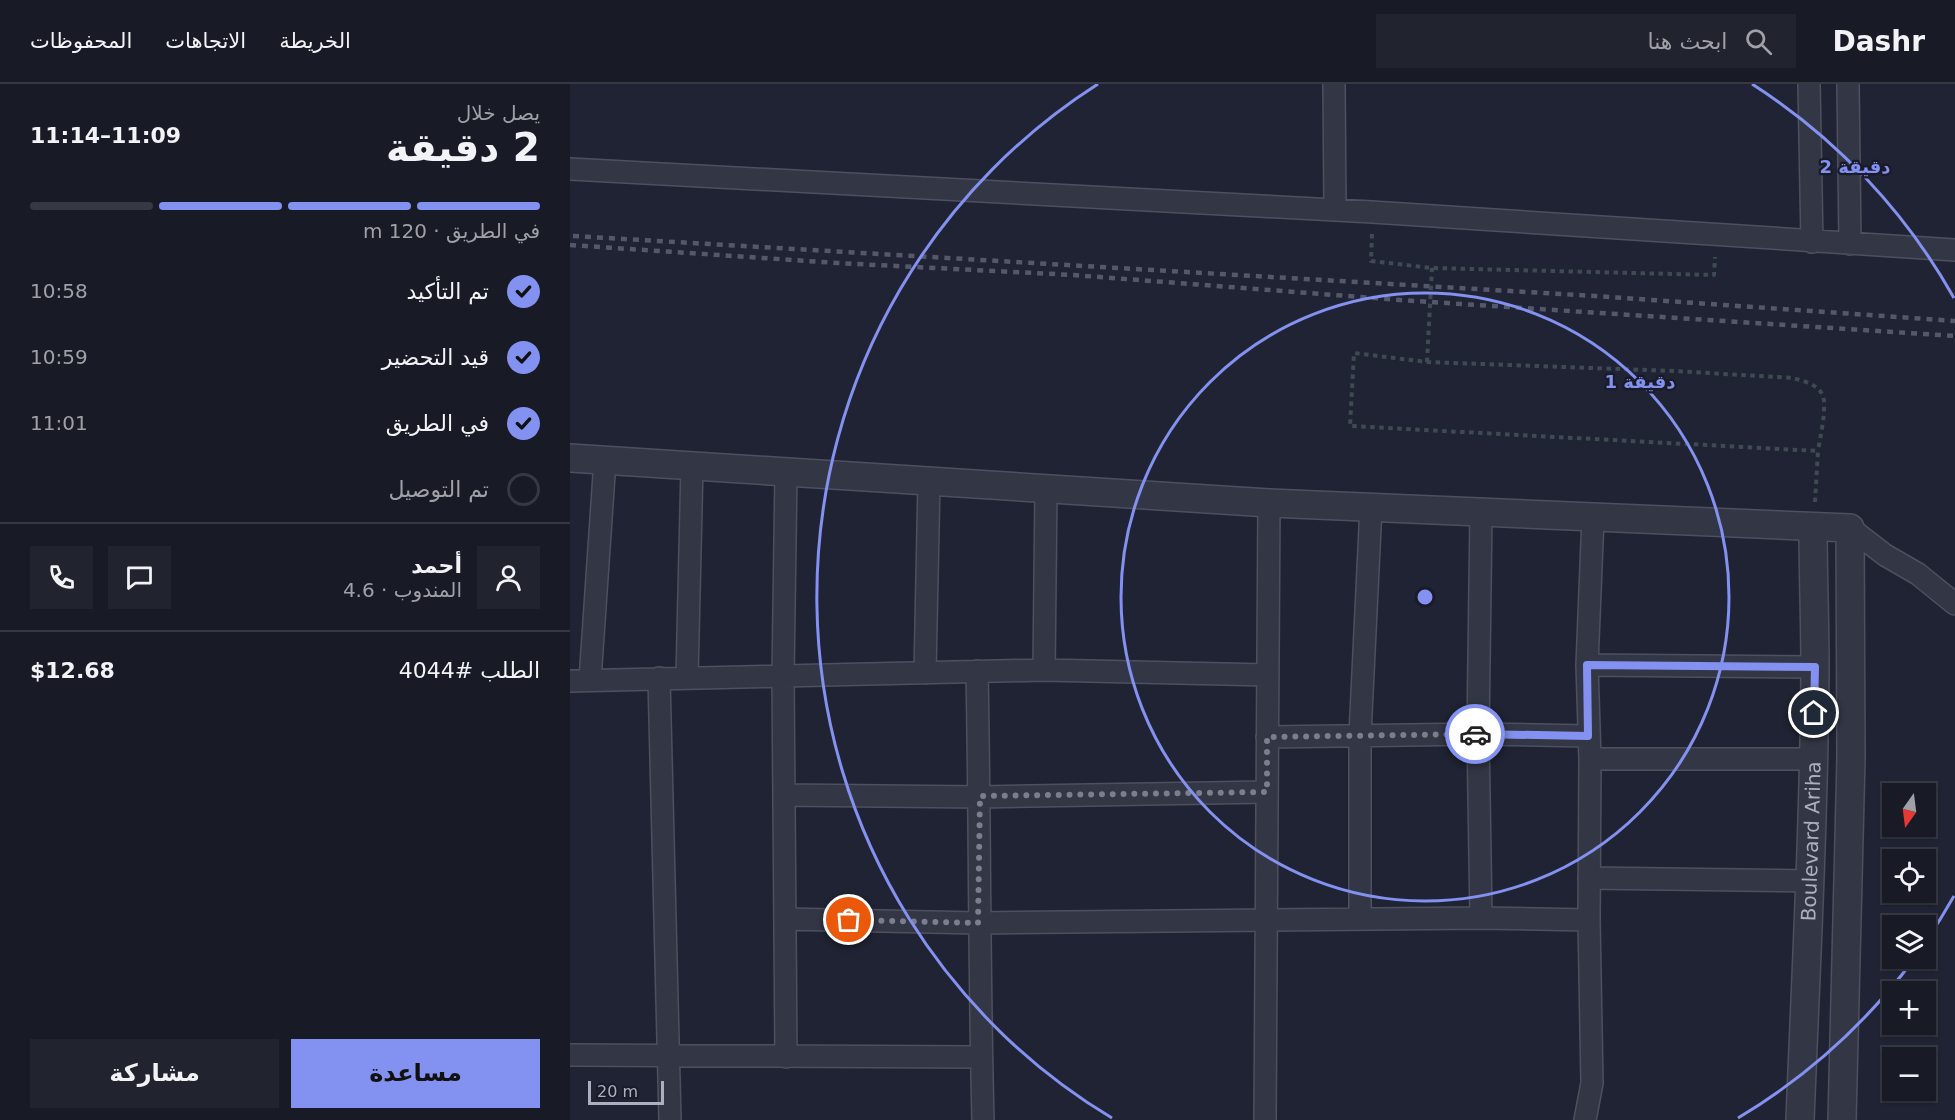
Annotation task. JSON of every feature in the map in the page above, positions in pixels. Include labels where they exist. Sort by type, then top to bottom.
[{"type":"street","points":[[1334,84],[1335,210]]},
{"type":"street","points":[[1809,84],[1812,242]]},
{"type":"street","points":[[1848,84],[1850,244]]},
{"type":"street","points":[[570,169],[1335,210],[1955,250]]},
{"type":"street","points":[[570,458],[1269,503],[1850,528],[1885,555],[1918,574],[1955,604]]},
{"type":"street","points":[[604,460],[580,681],[1044,670],[1268,675]]},
{"type":"street","points":[[687,677],[692,466]]},
{"type":"street","points":[[786,472],[783,676],[786,1057]]},
{"type":"street","points":[[925,673],[929,481]]},
{"type":"street","points":[[1044,670],[1046,489]]},
{"type":"street","points":[[1265,1120],[1269,503]]},
{"type":"street","points":[[1360,919],[1360,735],[1371,507]]},
{"type":"street","points":[[1481,512],[1479,734],[1481,918]]},
{"type":"street","points":[[1585,1120],[1592,1083],[1589,920],[1590,759],[1587,665],[1593,517]]},
{"type":"street","name":"Boulevard Ariha","points":[[1800,1120],[1813,759],[1815,667],[1813,527]]},
{"type":"street","name":"Boulevard Ariha","points":[[1842,1120],[1851,758],[1850,528]]},
{"type":"street","points":[[1587,665],[1815,667]]},
{"type":"street","points":[[978,671],[980,796],[978,923],[983,1120]]},
{"type":"street","points":[[659,678],[670,1120]]},
{"type":"street","points":[[1267,737],[1479,734],[1588,736]]},
{"type":"street","points":[[1590,759],[1813,759]]},
{"type":"street","points":[[784,795],[980,796],[1267,792]]},
{"type":"street","points":[[1589,878],[1810,881]]},
{"type":"street","points":[[785,919],[978,923],[1481,918],[1589,920]]},
{"type":"street","points":[[570,1055],[981,1057]]},
{"type":"path","points":[[1371,261],[1432,268],[1714,275],[1716,236]]},
{"type":"path","points":[[1427,362],[1432,268]]},
{"type":"path","points":[[1813,527],[1824,402],[1822,393],[1812,384],[1793,378],[1427,362],[1354,353],[1350,426],[1818,451]]},
{"type":"railway","points":[[573,236],[1595,296],[1955,321]]},
{"type":"railway","points":[[570,245],[837,263],[1073,275],[1400,300],[1955,336]]},
{"type":"way so far","points":[[849,920],[978,923],[980,796],[1267,792],[1267,737],[1475,734]]},
{"type":"route","points":[[1475,734],[1588,736],[1587,665],[1815,667],[1814,713]]}]
